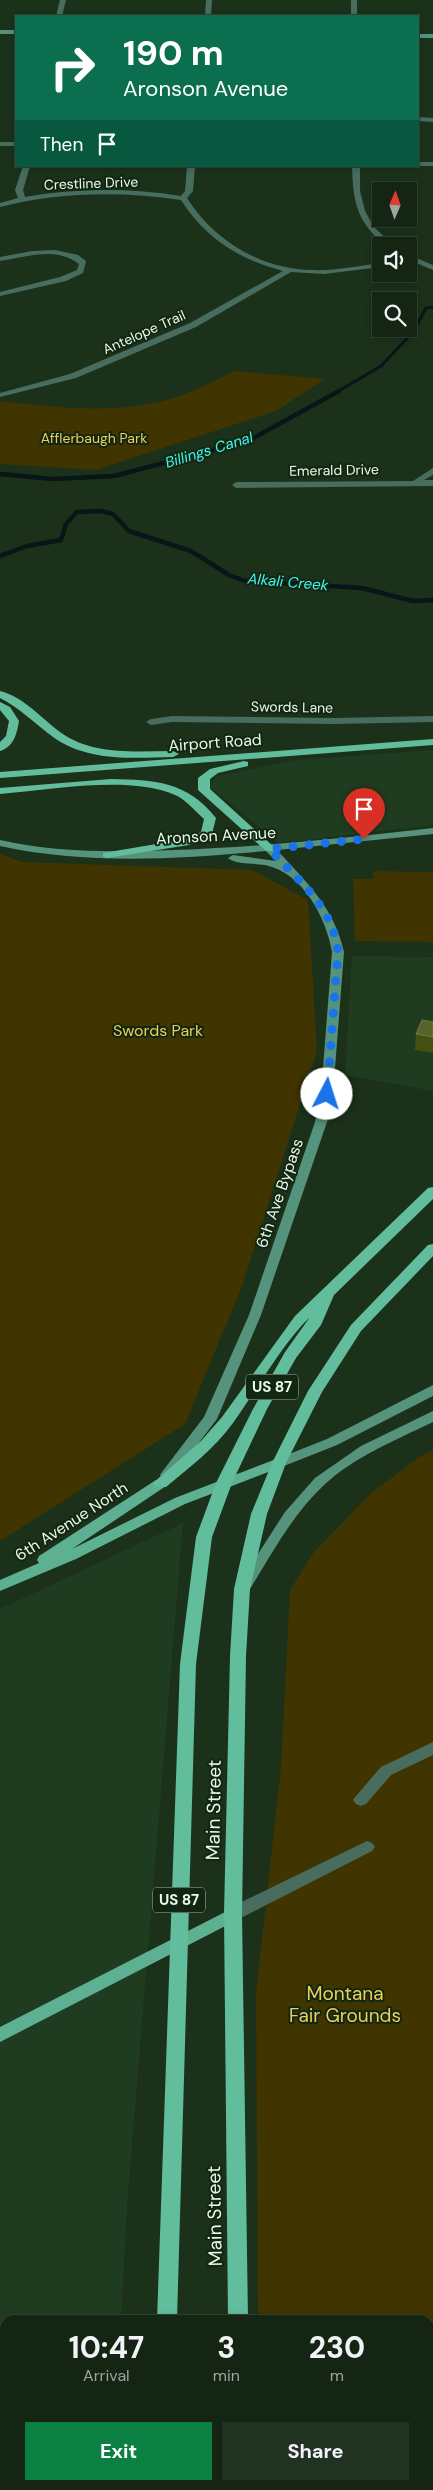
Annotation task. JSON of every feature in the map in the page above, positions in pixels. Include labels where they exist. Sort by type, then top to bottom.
[{"type":"highway","points":[[0,694],[18,702],[67,741],[85,749],[124,753],[251,756]]},
{"type":"highway","points":[[0,705],[6,709],[14,722],[11,737],[0,748]]},
{"type":"highway","name":"Airport Road","points":[[0,774],[433,742]]},
{"type":"highway","points":[[270,849],[213,801],[204,790],[204,778],[214,771],[231,766],[308,752]]},
{"type":"highway","points":[[0,791],[111,782],[152,782],[180,793],[194,802],[210,818],[206,834],[189,842],[107,855]]},
{"type":"highway","name":"US 87","points":[[224,1484],[260,1409],[290,1355],[314,1325],[327,1295],[433,1191]]},
{"type":"highway","name":"Main Street","points":[[238,2315],[234,1914],[238,1656],[242,1589],[260,1514],[279,1462],[316,1391],[356,1328],[433,1248]]},
{"type":"highway","points":[[161,1483],[206,1445],[228,1421],[248,1388],[300,1319],[327,1295]]},
{"type":"highway","name":"Main Street","points":[[167,2315],[189,1655],[204,1538],[224,1484]]},
{"type":"main road","points":[[0,32],[15,32]]},
{"type":"main road","points":[[419,36],[433,36]]},
{"type":"main road","name":"Aronson Avenue","points":[[0,843],[42,851],[107,855],[270,849],[433,831]]},
{"type":"main road","name":"6th Ave Bypass","points":[[161,1483],[210,1419],[255,1315],[321,1122],[327,1094],[338,952],[336,937],[324,910],[315,896],[270,849]]},
{"type":"main road","points":[[107,855],[182,859],[246,859],[287,868]]},
{"type":"main road","points":[[16,1579],[72,1555],[180,1501],[332,1442],[433,1390]]},
{"type":"main road","points":[[242,1589],[287,1521],[307,1494],[322,1480],[384,1441],[433,1416]]},
{"type":"main road","name":"6th Avenue North","points":[[0,1586],[16,1579],[161,1483]]},
{"type":"main road","points":[[0,2035],[234,1914]]},
{"type":"street","points":[[59,15],[63,0]]},
{"type":"street","points":[[208,15],[209,0]]},
{"type":"street","points":[[354,0],[354,15]]},
{"type":"street","points":[[419,119],[433,120]]},
{"type":"street","points":[[0,144],[15,144]]},
{"type":"street","points":[[419,164],[433,164]]},
{"type":"street","points":[[22,198],[19,190],[27,167]]},
{"type":"street","points":[[191,167],[189,191],[184,198],[206,230],[227,246],[290,270],[344,271],[372,266]]},
{"type":"street","points":[[356,167],[356,198],[359,209],[368,225],[381,237]]},
{"type":"street","name":"Crestline Drive","points":[[0,205],[22,198],[104,193],[165,194],[184,198]]},
{"type":"street","points":[[0,259],[51,252],[76,256],[83,263],[80,271],[63,279],[0,294]]},
{"type":"street","points":[[418,262],[433,260]]},
{"type":"street","points":[[418,262],[433,268]]},
{"type":"street","name":"Antelope Trail","points":[[0,395],[73,376],[193,325],[290,270]]},
{"type":"street","points":[[416,482],[433,471]]},
{"type":"street","name":"Emerald Drive","points":[[236,485],[433,483]]},
{"type":"street","name":"Swords Lane","points":[[151,722],[172,720],[342,721],[433,719]]},
{"type":"street","points":[[361,1800],[386,1771],[433,1748]]},
{"type":"street","points":[[234,1914],[367,1848]]},
{"type":"shaded area","points":[[433,750],[433,825],[279,843],[209,786],[217,776],[295,760]]},
{"type":"shaded area","points":[[352,956],[433,957],[433,1091],[345,1075]]},
{"type":"shaded area","points":[[183,1523],[127,2206],[121,2315],[0,2315],[0,1609]]},
{"type":"green space","name":"Afflerbaugh Park","points":[[235,371],[325,379],[276,411],[96,470],[0,464],[0,401],[69,408],[138,406],[161,402],[183,395]]},
{"type":"green space","name":"Swords Park","points":[[0,854],[22,862],[252,870],[308,900],[317,1051],[242,1286],[185,1424],[0,1541]]},
{"type":"green space","points":[[373,871],[433,872],[433,942],[355,941],[353,879],[373,879]]},
{"type":"green space","name":"Montana Fair Grounds","points":[[433,1450],[433,2315],[258,2315],[256,1993],[281,1767],[290,1590],[314,1552],[370,1494],[418,1458]]},
{"type":"building","points":[[422,1020],[433,1022],[433,1037],[416,1034]]},
{"type":"waterway","name":"Billings Canal","points":[[337,392],[381,366],[413,332],[426,308],[433,307]]},
{"type":"waterway","name":"Billings Canal","points":[[0,474],[53,479],[114,476],[248,441],[339,391]]},
{"type":"waterway","name":"Alkali Creek","points":[[0,556],[27,546],[61,540],[66,524],[77,512],[101,511],[113,514],[129,531],[191,551],[229,575],[245,581],[362,588],[413,601],[433,600]]},
{"type":"route","points":[[327,1094],[338,952],[336,937],[324,910],[310,890],[270,849],[364,839]]}]
